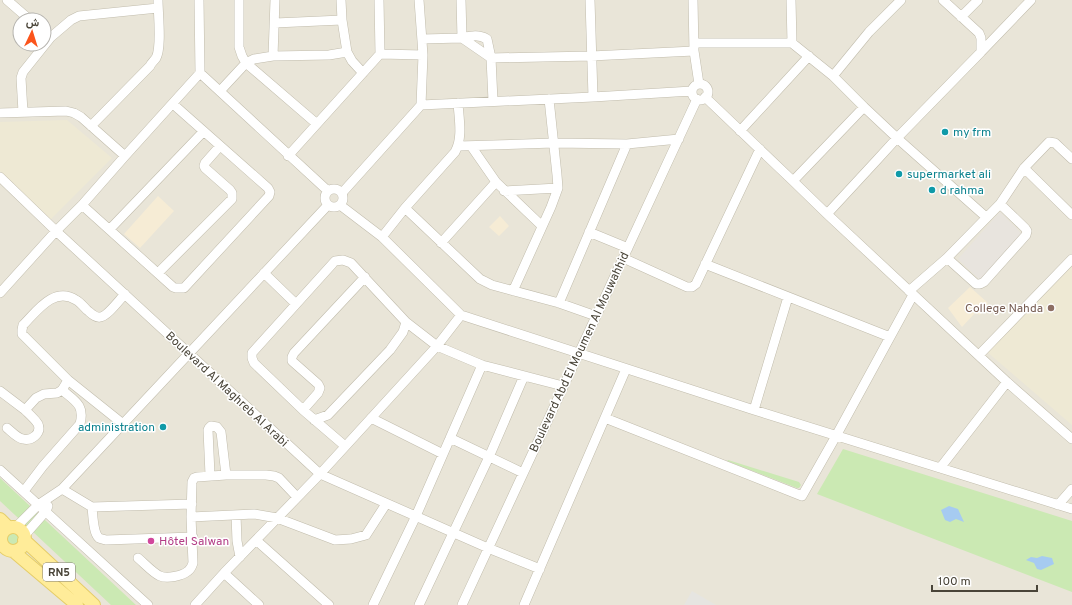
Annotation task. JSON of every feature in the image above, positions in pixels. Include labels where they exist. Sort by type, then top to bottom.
[{"type":"main road","name":"RN5","points":[[0,519],[18,533],[94,605]]},
{"type":"main road","name":"RN5","points":[[18,533],[4,532],[1,538],[4,548],[13,551],[77,605]]},
{"type":"main road","points":[[13,551],[22,546],[18,533]]},
{"type":"street","points":[[7,0],[21,12]]},
{"type":"street","points":[[0,294],[200,73],[199,0]]},
{"type":"street","points":[[239,0],[240,47],[242,56],[246,63],[317,124]]},
{"type":"street","points":[[273,56],[275,0]]},
{"type":"street","points":[[341,0],[342,20],[347,52],[362,73]]},
{"type":"street","points":[[288,156],[380,54],[379,0]]},
{"type":"street","points":[[342,193],[421,105],[423,55],[420,0]]},
{"type":"street","points":[[461,0],[462,38]]},
{"type":"street","points":[[590,0],[593,97]]},
{"type":"street","points":[[421,105],[593,97],[707,95],[708,90],[704,85],[699,84],[694,47],[693,0]]},
{"type":"street","points":[[791,0],[792,43]]},
{"type":"street","points":[[834,76],[869,32],[901,0]]},
{"type":"street","points":[[942,0],[979,33],[981,38],[980,52]]},
{"type":"street","points":[[961,17],[978,0]]},
{"type":"street","points":[[826,214],[897,138],[1031,0]]},
{"type":"street","points":[[52,31],[79,16],[158,4],[159,38],[156,58],[91,126]]},
{"type":"street","points":[[274,23],[342,20]]},
{"type":"street","points":[[422,39],[462,38],[477,35],[487,39],[491,58],[493,101]]},
{"type":"street","points":[[462,38],[491,58],[591,56],[694,47],[792,43],[834,76],[897,138],[986,217]]},
{"type":"street","points":[[22,112],[21,78],[36,52]]},
{"type":"street","points":[[220,91],[246,63],[261,58],[273,56],[329,55],[347,52]]},
{"type":"street","points":[[380,54],[423,55]]},
{"type":"street","points":[[740,131],[809,56]]},
{"type":"street","points":[[200,73],[288,156],[328,191]]},
{"type":"street","name":"Boulevard Abd El Moumen Al Mouwahhid","points":[[462,605],[698,96],[694,86],[699,84]]},
{"type":"street","points":[[698,96],[760,149],[826,214],[1007,382],[1072,439]]},
{"type":"street","points":[[513,291],[558,188],[549,99]]},
{"type":"street","points":[[382,237],[459,146],[458,103]]},
{"type":"street","points":[[82,205],[173,287],[184,288],[269,196],[270,192],[268,188],[173,104]]},
{"type":"street","points":[[793,181],[864,107]]},
{"type":"street","points":[[0,113],[66,111],[74,113],[81,117],[125,156]]},
{"type":"street","points":[[110,229],[204,132]]},
{"type":"street","points":[[459,146],[554,143],[627,144],[678,139]]},
{"type":"street","points":[[605,418],[802,496],[890,337],[911,293],[1000,204],[1024,168],[1049,142],[1055,143],[1072,159]]},
{"type":"street","points":[[559,303],[627,144]]},
{"type":"street","points":[[158,273],[232,198],[232,193],[230,190],[204,166],[220,146]]},
{"type":"street","points":[[470,146],[482,164],[504,191],[542,226]]},
{"type":"street","points":[[623,258],[687,286],[696,284],[760,149]]},
{"type":"street","points":[[1024,168],[1072,215]]},
{"type":"street","name":"Boulevard Al Maghreb Al Arabi","points":[[0,176],[56,231],[188,354],[320,474],[540,570]]},
{"type":"street","points":[[441,242],[496,182]]},
{"type":"street","points":[[504,191],[558,188]]},
{"type":"street","points":[[334,189],[342,193],[343,199],[340,205],[334,207],[328,205],[325,200],[325,196],[328,191],[334,189]]},
{"type":"street","points":[[947,258],[976,284],[984,282],[1026,236],[1027,232],[1025,228],[1000,204]]},
{"type":"street","points":[[18,533],[38,505],[62,489],[328,205]]},
{"type":"street","points":[[340,205],[382,237],[461,315],[754,410],[1072,509]]},
{"type":"street","points":[[405,208],[480,279],[492,285],[559,303],[596,316]]},
{"type":"street","points":[[589,232],[628,248]]},
{"type":"street","points":[[345,446],[303,410],[254,363],[252,358],[252,353],[334,261],[346,260],[351,263],[406,322],[437,346],[482,365],[563,386]]},
{"type":"street","points":[[979,355],[1072,260]]},
{"type":"street","points":[[705,264],[890,337]]},
{"type":"street","points":[[264,273],[296,304]]},
{"type":"street","points":[[303,410],[318,394],[320,388],[318,384],[292,361],[292,357],[294,353],[365,277]]},
{"type":"street","points":[[123,424],[68,380],[22,334],[22,330],[23,325],[54,296],[64,296],[75,299],[95,316],[100,317],[105,316],[125,294]]},
{"type":"street","points":[[754,410],[788,297]]},
{"type":"street","points":[[199,604],[224,573],[320,474],[437,346],[461,315]]},
{"type":"street","points":[[314,420],[328,415],[390,350],[404,332],[406,322]]},
{"type":"street","points":[[373,605],[416,516],[482,365]]},
{"type":"street","points":[[524,605],[626,369]]},
{"type":"street","points":[[419,605],[489,457],[524,376]]},
{"type":"street","points":[[25,410],[36,398],[44,394],[62,390],[68,380]]},
{"type":"street","points":[[940,468],[1007,382]]},
{"type":"street","points":[[24,491],[43,466],[80,424],[82,412],[78,404],[62,390]]},
{"type":"street","points":[[0,391],[25,410],[38,424],[39,429],[38,433],[34,437],[24,440],[17,437],[7,428]]},
{"type":"street","points":[[371,418],[443,454]]},
{"type":"street","points":[[210,475],[208,430],[211,426],[217,427],[221,432],[226,475]]},
{"type":"street","points":[[450,438],[523,473]]},
{"type":"street","points":[[0,470],[148,605]]},
{"type":"street","points":[[138,558],[161,577],[180,575],[191,568],[193,563],[191,517],[192,482],[197,476],[274,476],[279,478],[297,496]]},
{"type":"street","points":[[62,489],[92,507],[192,504]]},
{"type":"street","points":[[1058,505],[1072,489]]},
{"type":"street","points":[[18,533],[46,512],[51,497]]},
{"type":"street","points":[[191,517],[254,514],[277,518],[335,540],[351,539],[366,535],[386,504]]},
{"type":"street","points":[[92,507],[96,533],[101,539],[193,537]]},
{"type":"street","points":[[236,515],[237,541],[240,557]]},
{"type":"street","points":[[256,540],[330,605]]},
{"type":"street","points":[[224,573],[259,605]]},
{"type":"shaded area","points":[[0,0],[1072,0],[1072,605],[0,605]]},
{"type":"shaded area","points":[[67,120],[112,158],[48,222],[0,172],[0,122]]},
{"type":"shaded area","points":[[158,196],[174,211],[140,248],[124,234]]},
{"type":"shaded area","points":[[1000,212],[1022,234],[980,280],[958,259]]},
{"type":"shaded area","points":[[500,216],[509,226],[499,236],[489,227]]},
{"type":"shaded area","name":"College Nahda","points":[[1072,264],[1072,425],[986,351]]},
{"type":"shaded area","points":[[970,287],[988,303],[980,315],[975,313],[962,327],[948,308]]},
{"type":"shaded area","points":[[692,591],[716,605],[684,605]]},
{"type":"green space","points":[[843,449],[1072,521],[1072,592],[817,494]]},
{"type":"green space","points":[[728,460],[799,482],[801,485],[797,488],[727,461]]},
{"type":"green space","points":[[0,478],[136,605],[111,605],[0,501]]},
{"type":"green space","points":[[10,532],[16,532],[20,536],[20,542],[16,546],[10,546],[6,542],[6,536]]},
{"type":"water","points":[[949,506],[958,509],[964,522],[956,519],[950,522],[945,520],[941,510]]},
{"type":"water","points":[[1042,556],[1052,558],[1054,564],[1041,570],[1037,569],[1034,563],[1026,560],[1031,557],[1037,558]]},
{"type":"place","name":"my frm","points":[[945,132]]},
{"type":"place","name":"supermarket ali","points":[[899,174]]},
{"type":"place","name":"d rahma","points":[[932,190]]},
{"type":"place","name":"College Nahda","points":[[1051,308]]},
{"type":"place","name":"administration","points":[[163,427]]},
{"type":"place","name":"Hôtel Salwan","points":[[151,541]]}]
